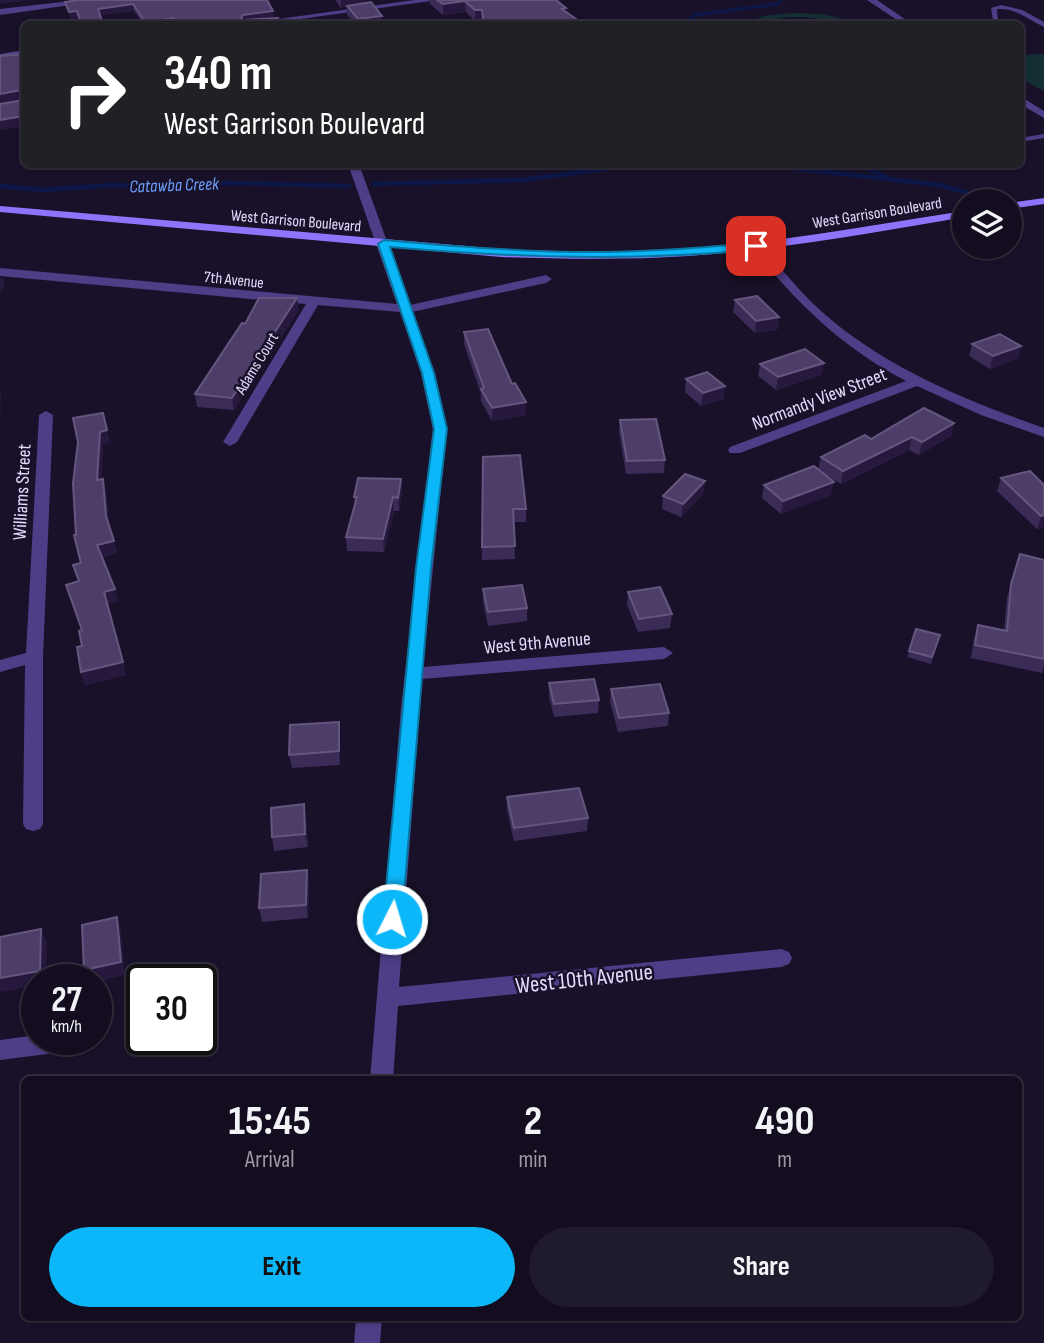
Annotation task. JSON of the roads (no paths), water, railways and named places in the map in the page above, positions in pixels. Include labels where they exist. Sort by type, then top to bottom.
[{"type":"main road","points":[[1022,204],[1044,201]]},
{"type":"main road","name":"West Garrison Boulevard","points":[[0,209],[384,244],[578,256],[670,254],[756,246],[952,216]]},
{"type":"street","points":[[0,12],[102,0]]},
{"type":"street","points":[[271,21],[434,0]]},
{"type":"street","points":[[871,0],[903,21]]},
{"type":"street","points":[[0,57],[21,54]]},
{"type":"street","points":[[1024,102],[1044,115]]},
{"type":"street","points":[[355,168],[428,373],[440,429],[414,674],[386,998],[382,1076]]},
{"type":"street","points":[[756,246],[825,321],[915,382],[988,414],[1044,433]]},
{"type":"street","name":"7th Avenue","points":[[0,272],[313,303],[407,309],[547,279]]},
{"type":"street","name":"Adams Court","points":[[230,442],[313,303]]},
{"type":"street","name":"Normandy View Street","points":[[735,450],[915,382]]},
{"type":"street","name":"Williams Street","points":[[33,824],[34,657],[46,415]]},
{"type":"street","name":"West 9th Avenue","points":[[414,674],[664,653]]},
{"type":"street","points":[[0,666],[34,657]]},
{"type":"street","name":"West 10th Avenue","points":[[386,998],[781,958]]},
{"type":"street","points":[[0,1050],[21,1047]]},
{"type":"street","points":[[367,1343],[369,1321]]},
{"type":"lane","points":[[996,21],[994,8],[1007,7],[1044,25]]},
{"type":"lane","points":[[1024,139],[1044,136]]},
{"type":"waterway","points":[[688,21],[695,15],[778,4],[780,0]]},
{"type":"waterway","name":"Catawba Creek","points":[[374,184],[522,180],[612,168]]},
{"type":"waterway","name":"Catawba Creek","points":[[791,168],[940,185],[954,189]]},
{"type":"waterway","points":[[866,168],[888,178]]},
{"type":"waterway","name":"Catawba Creek","points":[[0,186],[45,190],[112,185],[153,187],[230,183],[349,186]]}]
